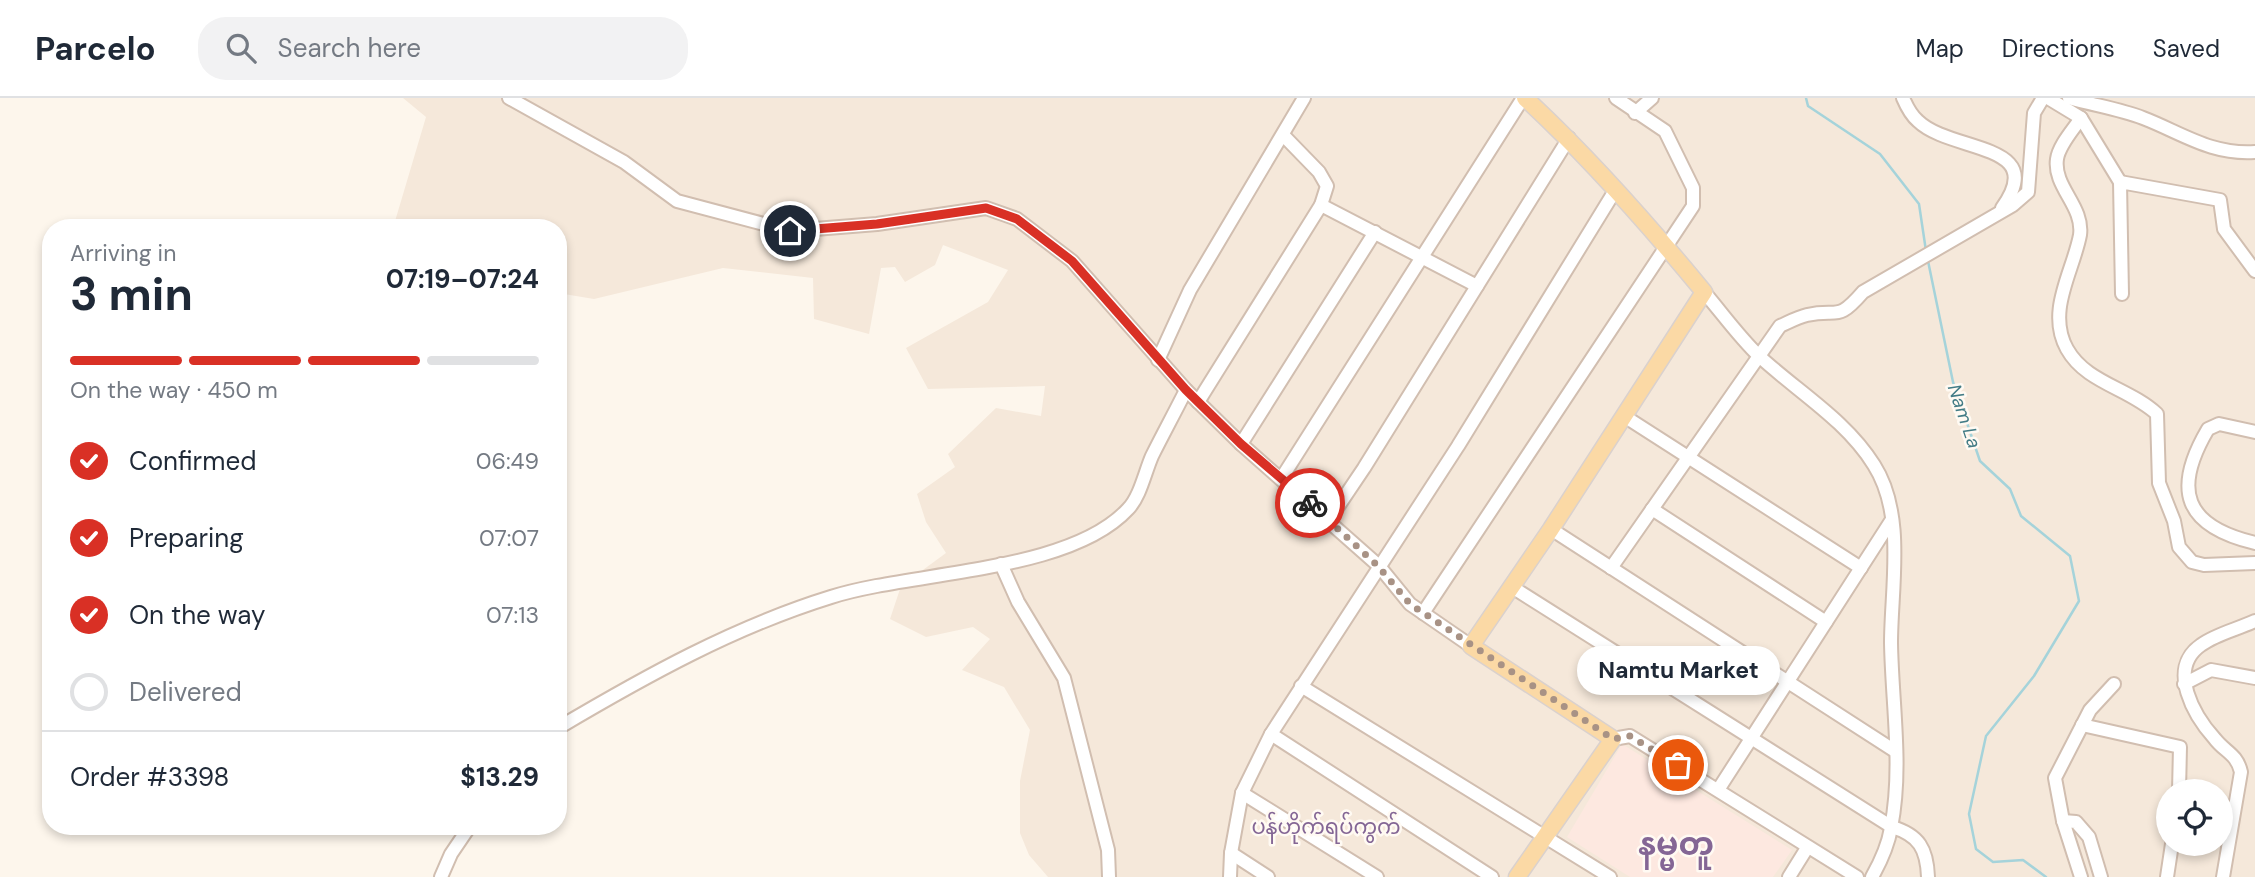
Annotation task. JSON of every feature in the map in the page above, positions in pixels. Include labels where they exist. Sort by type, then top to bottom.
[{"type":"main road","points":[[1517,877],[1613,739],[1471,646],[1551,529],[1704,292],[1569,138],[1524,98]]},
{"type":"street","points":[[509,98],[624,162],[677,201],[790,231],[877,224],[986,208],[1017,219],[1072,261],[1186,390],[1241,444],[1378,566],[1410,604],[1471,646]]},
{"type":"street","points":[[1158,360],[1204,266],[1304,98]]},
{"type":"street","points":[[1282,479],[1524,98]]},
{"type":"street","points":[[1423,613],[1666,246],[1689,216],[1693,206],[1693,188],[1665,131],[1616,98]]},
{"type":"street","points":[[1635,113],[1652,98]]},
{"type":"street","points":[[1903,98],[1918,121],[1951,140],[1989,151],[2012,164],[2017,175],[2016,188],[1997,214]]},
{"type":"street","points":[[1611,568],[1780,326],[1809,314],[1829,316],[1848,309],[1863,292],[1997,214],[2028,192],[2034,113],[2043,98]]},
{"type":"street","points":[[2048,98],[2081,118],[2120,182],[2122,294]]},
{"type":"street","points":[[2069,98],[2142,118],[2191,142],[2219,151],[2255,152]]},
{"type":"street","points":[[2081,118],[2057,156],[2056,169],[2078,211],[2080,233],[2060,299],[2060,332],[2067,349],[2093,377],[2144,402],[2157,414],[2159,483],[2184,556],[2204,565],[2255,563]]},
{"type":"street","points":[[1198,402],[1321,205],[1327,186],[1320,172],[1283,136]]},
{"type":"street","points":[[1329,520],[1569,138]]},
{"type":"street","points":[[2120,182],[2220,200],[2224,229],[2255,271]]},
{"type":"street","points":[[1230,877],[1231,853],[1242,793],[1271,734],[1458,446],[1616,189]]},
{"type":"street","points":[[1321,205],[1477,286]]},
{"type":"street","points":[[1241,444],[1375,232]]},
{"type":"street","points":[[1704,292],[1758,355],[1816,403],[1875,466],[1886,492],[1891,520],[1897,770],[1892,827],[1884,857],[1872,877]]},
{"type":"street","points":[[567,723],[693,652],[758,623],[833,596],[1001,564],[1084,540],[1107,527],[1130,508],[1186,390]]},
{"type":"street","points":[[1623,416],[1861,568]]},
{"type":"street","points":[[2255,432],[2219,424],[2208,429],[2188,477],[2188,498],[2200,517],[2235,538],[2255,543]]},
{"type":"street","points":[[1652,509],[1826,622]]},
{"type":"street","points":[[1718,790],[1891,520]]},
{"type":"street","points":[[1551,529],[1895,751]]},
{"type":"street","points":[[1001,564],[1018,602],[1063,678],[1108,850],[1109,877]]},
{"type":"street","points":[[1512,587],[1892,827],[1913,835],[1922,843],[1928,877]]},
{"type":"street","points":[[2223,877],[2241,772],[2235,756],[2215,740],[2198,715],[2184,684],[2190,656],[2200,645],[2255,621]]},
{"type":"street","points":[[2184,684],[2211,670],[2255,678]]},
{"type":"street","points":[[2081,877],[2063,821],[2055,778],[2090,710],[2114,684]]},
{"type":"street","points":[[1301,686],[1610,877]]},
{"type":"street","points":[[2082,726],[2180,747],[2179,779]]},
{"type":"street","points":[[1271,734],[1492,877]]},
{"type":"street","points":[[1613,739],[1630,736],[1857,877]]},
{"type":"street","points":[[1242,793],[1377,877]]},
{"type":"street","points":[[2063,821],[2076,822],[2089,837],[2101,877]]},
{"type":"street","points":[[441,877],[451,854],[464,835]]},
{"type":"street","points":[[1789,877],[1807,848]]},
{"type":"street","points":[[1231,853],[1268,877]]},
{"type":"street","points":[[2167,877],[2170,856]]},
{"type":"shaded area","points":[[403,98],[2255,98],[2255,877],[1048,877],[1029,855],[1020,833],[1020,781],[1030,730],[1004,687],[962,670],[990,639],[973,627],[926,637],[890,619],[901,586],[946,553],[926,522],[917,494],[955,467],[948,454],[996,408],[1041,416],[1045,386],[928,389],[906,348],[988,302],[1008,270],[943,245],[935,265],[905,282],[895,267],[881,268],[869,334],[814,319],[813,278],[723,268],[594,299],[567,294],[567,219],[396,219],[426,117]]},
{"type":"shaded area","points":[[1622,744],[1792,850],[1773,877],[1630,877],[1567,837]]},
{"type":"waterway","name":"Nam La","points":[[1806,98],[1808,106],[1880,154],[1919,204],[1926,251]]},
{"type":"waterway","name":"Nam La","points":[[1928,261],[1953,382],[1980,461],[2010,489],[2021,516],[2070,556],[2079,601],[2034,676],[1986,736],[1969,814],[1976,849],[1993,862],[2023,860],[2046,877]]},
{"type":"way so far","points":[[1310,503],[1378,566],[1410,604],[1613,739],[1630,736],[1678,765]]},
{"type":"place","name":"Namtu Market","points":[[1678,765]]},
{"type":"district","name":"ပန်ဟိုက်ရပ်ကွက်","points":[[1326,827]]},
{"type":"district","name":"နမ္မတူ","points":[[1676,844]]},
{"type":"route","points":[[790,231],[877,224],[986,208],[1017,219],[1072,261],[1186,390],[1241,444],[1310,503]]}]
